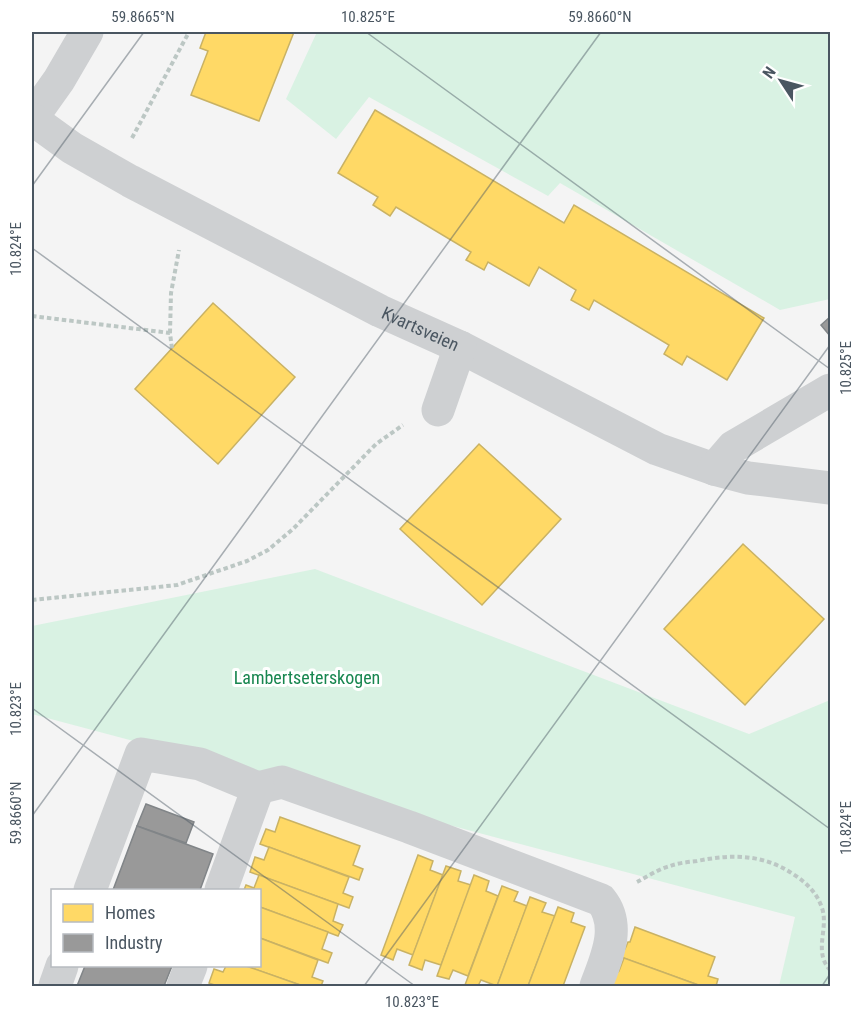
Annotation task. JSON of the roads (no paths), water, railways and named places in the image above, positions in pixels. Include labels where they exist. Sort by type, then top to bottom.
[{"type":"street","points":[[32,118],[60,80],[87,32]]},
{"type":"street","name":"Kvartsveien","points":[[32,118],[72,148],[130,181],[380,311],[460,347],[657,449],[748,478],[831,488]]},
{"type":"street","points":[[438,410],[460,347]]},
{"type":"street","points":[[714,469],[733,447],[831,390]]},
{"type":"street","points":[[91,889],[141,754],[200,764],[258,789],[282,782],[601,900],[608,908],[611,932],[609,952],[596,987]]},
{"type":"street","points":[[221,889],[258,789]]},
{"type":"street","points":[[55,987],[62,967]]},
{"type":"street","points":[[183,987],[191,967]]},
{"type":"park label","name":"Lambertseterskogen","points":[[307,678]]}]
